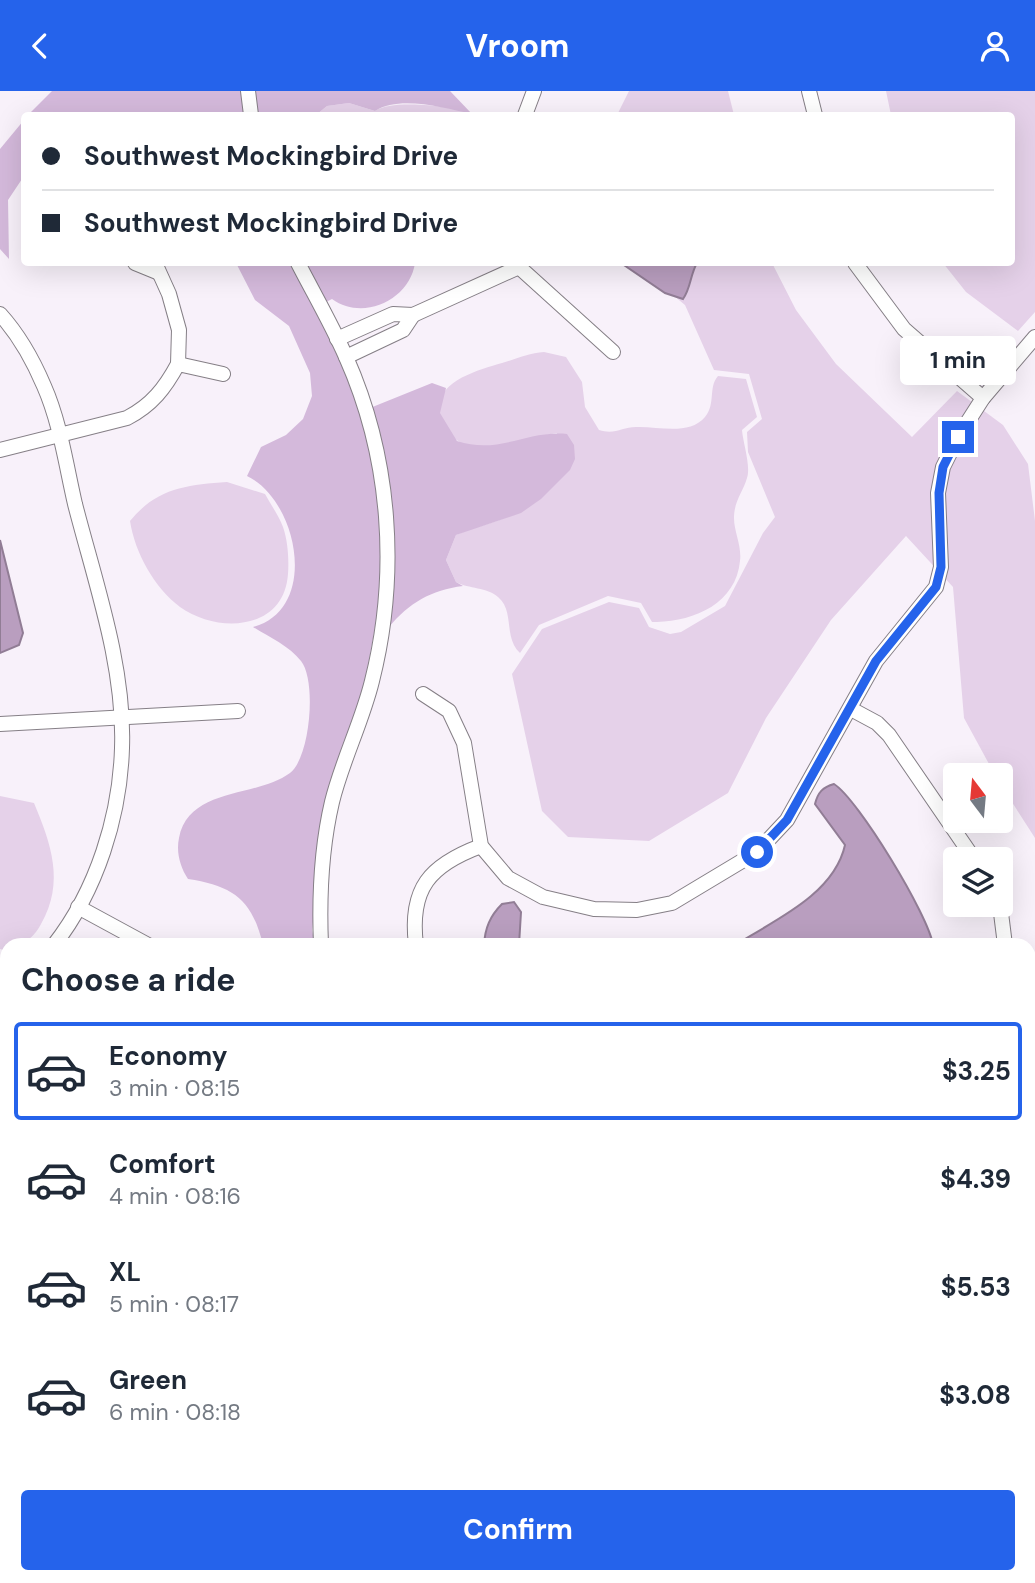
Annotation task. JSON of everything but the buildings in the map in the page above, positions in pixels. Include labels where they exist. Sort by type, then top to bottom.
[{"type":"street","points":[[248,91],[251,112]]},
{"type":"street","points":[[526,112],[534,91]]},
{"type":"street","points":[[809,91],[814,112]]},
{"type":"street","points":[[300,266],[346,357],[369,421],[387,514],[388,565],[384,622],[372,682],[332,802],[319,902],[321,938]]},
{"type":"street","points":[[337,339],[393,314],[412,315],[517,266]]},
{"type":"street","points":[[520,266],[613,352]]},
{"type":"street","points":[[857,266],[904,329],[983,398]]},
{"type":"street","points":[[0,450],[127,418],[141,411],[164,390],[178,364],[179,330],[169,294],[156,267]]},
{"type":"street","points":[[0,314],[25,346],[45,388],[107,632],[122,716],[122,748],[115,810],[97,867],[78,907],[58,938]]},
{"type":"street","points":[[346,357],[403,330],[412,315]]},
{"type":"street","points":[[423,694],[449,712],[464,743],[481,846],[508,878],[543,897],[594,909],[626,910],[672,903],[757,852],[787,820],[876,661],[936,587],[941,567],[939,493],[943,467],[983,398],[1035,337]]},
{"type":"street","points":[[178,364],[223,374]]},
{"type":"street","points":[[851,709],[877,723],[889,735],[966,847]]},
{"type":"street","points":[[0,724],[238,711]]},
{"type":"street","points":[[415,938],[413,924],[418,897],[430,874],[457,855],[481,846]]},
{"type":"street","points":[[78,907],[135,938]]},
{"type":"street","points":[[1002,917],[1004,938]]},
{"type":"shaded area","points":[[52,91],[244,91],[246,112],[31,112]]},
{"type":"shaded area","points":[[253,91],[450,91],[470,112],[409,103],[385,106],[375,111],[349,103],[327,106],[320,112],[256,112]]},
{"type":"shaded area","points":[[629,91],[728,91],[733,112],[618,112]]},
{"type":"shaded area","points":[[886,91],[1035,91],[1035,312],[1018,331],[966,292],[945,266],[1015,266],[1015,112],[890,112]]},
{"type":"shaded area","points":[[349,103],[375,111],[395,105],[424,105],[465,112],[320,112],[327,106]]},
{"type":"shaded area","points":[[21,124],[21,180],[8,200],[9,259],[0,249],[0,149]]},
{"type":"shaded area","points":[[238,266],[294,266],[330,337],[352,388],[369,441],[380,502],[382,568],[379,600],[361,697],[315,906],[314,938],[261,938],[253,916],[238,897],[217,886],[188,879],[178,854],[179,838],[185,822],[196,810],[226,796],[276,781],[290,773],[297,765],[302,752],[309,719],[309,685],[301,661],[285,646],[253,627],[274,616],[287,599],[294,578],[294,554],[289,530],[279,507],[265,489],[247,476],[261,447],[286,435],[303,419],[312,396],[310,373],[289,326],[255,300]]},
{"type":"shaded area","points":[[305,266],[414,266],[404,287],[384,303],[358,308],[345,306],[332,299],[324,303]]},
{"type":"shaded area","points":[[625,266],[696,266],[683,299],[665,293]]},
{"type":"shaded area","points":[[634,266],[774,266],[796,310],[836,364],[912,437],[957,391],[1003,425],[1028,464],[1035,521],[1035,838],[1013,804],[1013,763],[988,763],[964,718],[953,587],[906,536],[831,620],[766,718],[728,793],[649,841],[568,837],[542,811],[512,674],[542,629],[609,602],[639,608],[649,627],[670,634],[681,632],[725,606],[763,533],[775,517],[748,452],[747,432],[762,419],[749,374],[714,370],[685,305]]},
{"type":"shaded area","points":[[544,352],[566,357],[582,382],[585,407],[599,430],[605,431],[636,427],[673,429],[691,426],[698,423],[708,412],[713,385],[718,376],[746,379],[757,417],[742,430],[748,473],[735,507],[734,518],[740,561],[731,588],[711,607],[685,618],[652,622],[641,603],[608,596],[539,625],[520,653],[512,639],[506,609],[498,597],[489,591],[456,582],[446,560],[456,535],[516,514],[547,492],[557,433],[493,447],[466,445],[454,438],[443,423],[439,410],[441,398],[456,381],[467,375],[523,356]]},
{"type":"shaded area","points":[[432,383],[446,388],[440,413],[457,441],[486,445],[539,435],[567,434],[574,445],[575,459],[570,470],[541,499],[521,513],[456,535],[446,560],[456,582],[463,586],[421,599],[389,627],[370,408]]},
{"type":"shaded area","points":[[227,482],[265,494],[283,527],[287,544],[288,574],[284,593],[275,607],[262,617],[247,622],[212,621],[195,616],[180,607],[162,590],[147,568],[136,545],[130,521],[151,501],[173,490]]},
{"type":"shaded area","points":[[0,540],[23,633],[19,645],[0,653]]},
{"type":"shaded area","points":[[834,784],[845,794],[875,834],[906,885],[931,938],[747,938],[800,905],[829,878],[839,863],[845,845],[815,804],[818,796]]},
{"type":"shaded area","points":[[0,796],[34,803],[50,848],[54,878],[48,908],[31,937],[0,938]]},
{"type":"shaded area","points":[[514,902],[521,912],[519,938],[485,938],[491,918],[502,904]]},
{"type":"route","points":[[757,852],[787,820],[876,661],[936,587],[941,567],[939,493],[943,467],[958,437]]}]
